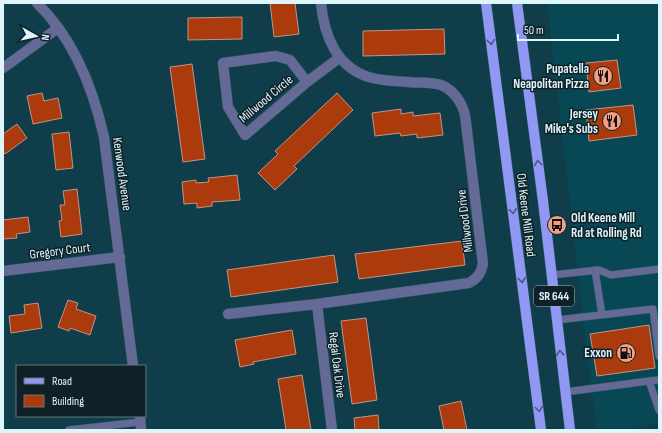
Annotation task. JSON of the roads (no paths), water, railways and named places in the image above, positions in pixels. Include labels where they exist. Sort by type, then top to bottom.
[{"type":"main road","name":"Old Keene Mill Road","points":[[486,3],[541,430]]},
{"type":"main road","name":"Old Keene Mill Road","points":[[517,3],[552,275],[570,430]]},
{"type":"street","name":"Kenwood Avenue","points":[[37,3],[58,28],[79,60],[98,109],[104,137],[133,365]]},
{"type":"street","name":"Millwood Drive","points":[[228,314],[317,304],[469,283],[478,276],[483,264],[465,115],[459,99],[441,85],[374,78],[357,72],[339,58],[333,50],[326,34],[321,3]]},
{"type":"street","points":[[3,68],[58,28]]},
{"type":"street","name":"Millwood Circle","points":[[307,82],[290,60],[276,56],[223,63],[228,107],[246,135],[307,82],[339,58]]},
{"type":"street","name":"Gregory Court","points":[[3,271],[120,257]]},
{"type":"street","name":"Regal Oak Drive","points":[[317,304],[332,430]]},
{"type":"lane","points":[[552,275],[595,270],[611,275],[659,269]]},
{"type":"lane","points":[[595,270],[602,315]]},
{"type":"lane","points":[[557,320],[652,309],[659,356]]},
{"type":"lane","points":[[565,392],[659,380]]},
{"type":"lane","points":[[649,381],[659,410]]},
{"type":"lane","points":[[69,430],[140,423]]},
{"type":"place","name":"Pupatella Neapolitan Pizza","points":[[603,76]]},
{"type":"place","name":"Jersey Mike's Subs","points":[[612,121]]},
{"type":"place","name":"Old Keene Mill Rd at Rolling Rd","points":[[557,225]]},
{"type":"place","name":"Exxon","points":[[626,353]]}]
